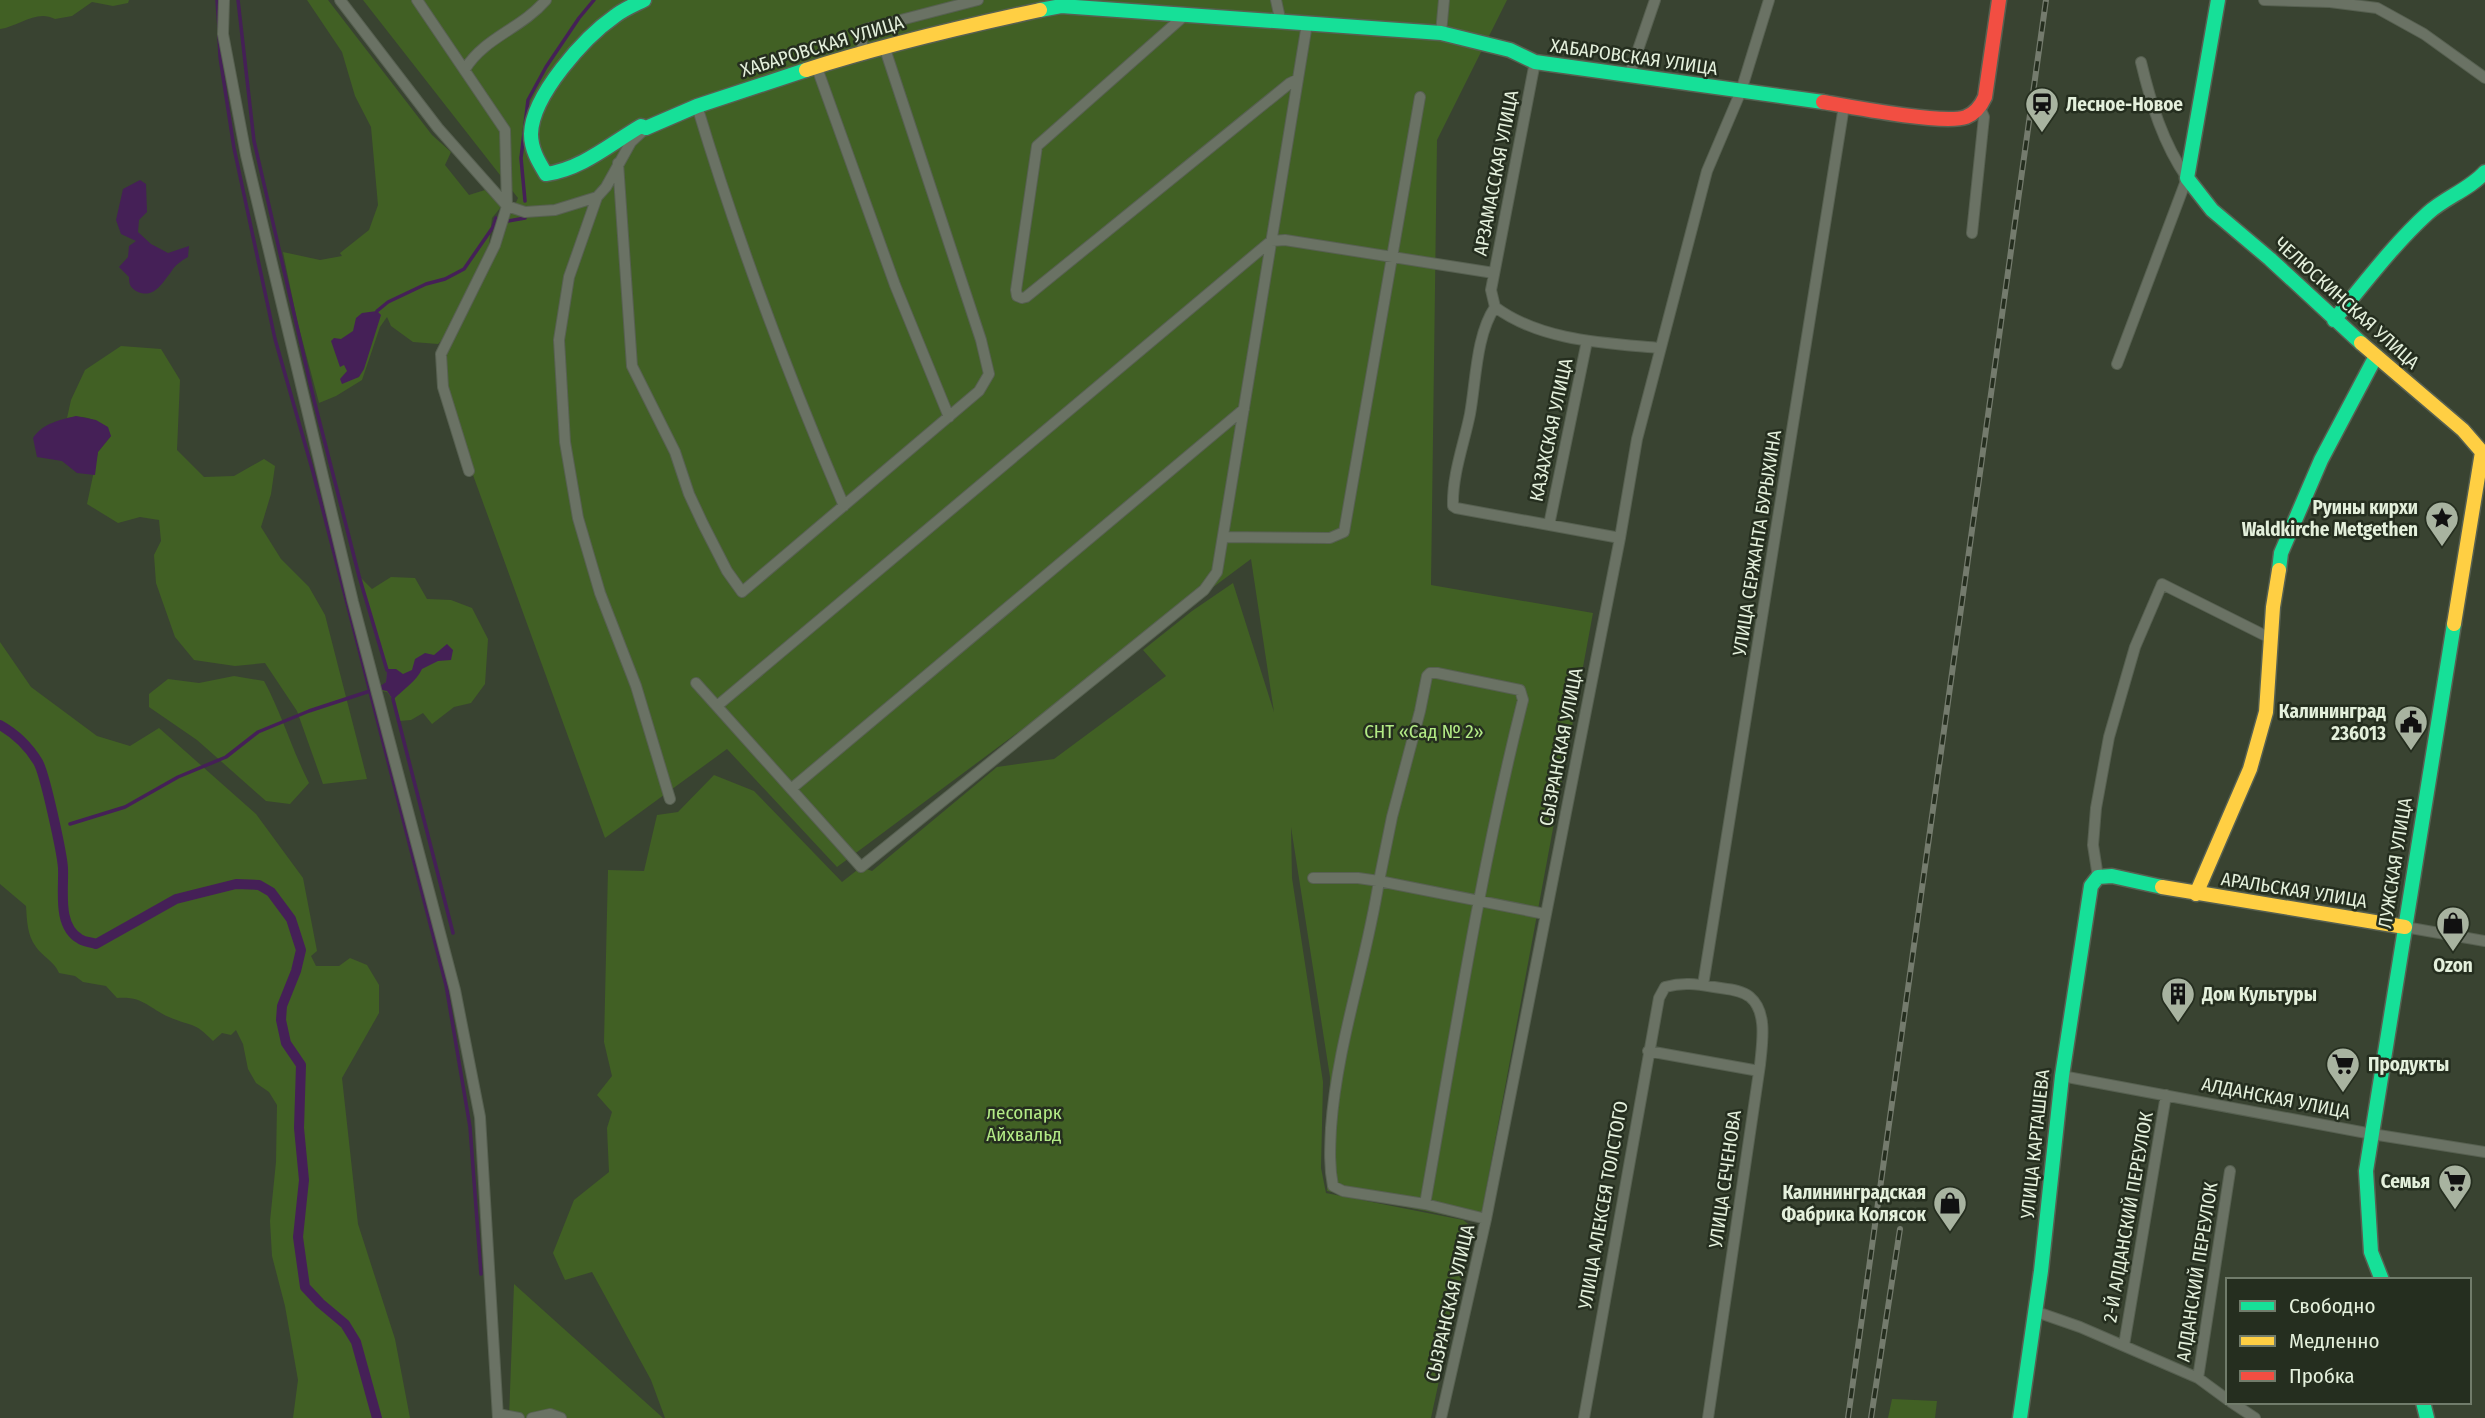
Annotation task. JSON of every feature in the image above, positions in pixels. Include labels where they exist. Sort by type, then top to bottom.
[{"type":"street","points":[[224,0],[223,34],[246,155],[354,602],[455,990],[480,1117],[498,1416],[519,1418]]},
{"type":"street","points":[[340,0],[438,128],[507,206],[525,212],[555,210],[597,197]]},
{"type":"street","points":[[416,0],[505,130],[507,206],[495,246],[441,354],[443,387],[469,471]]},
{"type":"street","points":[[465,69],[474,53],[520,24],[545,0]]},
{"type":"street","name":"ХАБАРОВСКАЯ УЛИЦА","points":[[644,0],[613,17],[583,45],[545,92],[534,113],[531,139],[537,162],[546,174],[572,167],[641,126],[646,128],[697,106],[864,51],[932,33],[1061,6],[1441,33],[1510,50],[1535,62],[1947,120],[1972,115],[1980,108]]},
{"type":"street","points":[[864,51],[862,34],[866,29],[978,0]]},
{"type":"street","points":[[1276,0],[1281,23]]},
{"type":"street","points":[[1441,33],[1444,0]]},
{"type":"street","points":[[1629,76],[1655,0]]},
{"type":"street","name":"СЫЗРАНСКАЯ УЛИЦА","points":[[1441,1418],[1486,1219],[1620,538],[1637,439],[1707,171],[1741,91],[1769,0]]},
{"type":"street","points":[[1972,233],[1984,117],[1980,108],[1985,97],[1998,0]]},
{"type":"street","points":[[2117,364],[2187,178],[2218,0]]},
{"type":"street","points":[[2264,0],[2330,2],[2377,8],[2424,34],[2485,78]]},
{"type":"street","points":[[1184,16],[1037,146],[1017,296],[1026,297],[1298,79]]},
{"type":"street","points":[[696,683],[861,867],[1204,590],[1217,572],[1307,24]]},
{"type":"street","points":[[618,163],[632,366],[675,452],[689,494],[727,571],[742,592],[979,391],[989,374],[981,340],[884,46]]},
{"type":"street","name":"АРЗАМАССКАЯ УЛИЦА","points":[[1495,307],[1491,289],[1535,62]]},
{"type":"street","points":[[2141,62],[2161,131],[2173,158],[2187,178]]},
{"type":"street","points":[[817,68],[895,285],[948,417]]},
{"type":"street","points":[[1223,537],[1330,538],[1344,532],[1420,97]]},
{"type":"street","points":[[697,106],[717,174],[765,311],[844,506]]},
{"type":"street","name":"УЛИЦА СЕРЖАНТА БУРЫХИНА","points":[[1703,985],[1844,106]]},
{"type":"street","points":[[646,128],[631,142],[606,187],[597,197],[569,277],[559,340],[565,442],[578,518],[600,593],[636,686],[670,799]]},
{"type":"street","points":[[2334,320],[2417,223],[2442,200],[2477,180],[2485,172]]},
{"type":"street","name":"ЧЕЛЮСКИНСКАЯ УЛИЦА","points":[[2187,178],[2212,210],[2270,259],[2334,320],[2463,430],[2483,453]]},
{"type":"street","points":[[717,706],[1271,241],[1285,240],[1494,273]]},
{"type":"street","points":[[1620,538],[1456,509],[1452,506],[1452,488],[1470,413],[1477,365],[1489,317],[1495,307],[1514,321],[1587,341],[1659,348]]},
{"type":"street","name":"КАЗАХСКАЯ УЛИЦА","points":[[1549,525],[1587,341]]},
{"type":"street","points":[[2196,894],[2250,769],[2266,712],[2270,638],[2281,553],[2321,460],[2376,356]]},
{"type":"street","points":[[791,789],[1244,410]]},
{"type":"street","name":"ЛУЖСКАЯ УЛИЦА","points":[[2381,1278],[2371,1252],[2366,1171],[2483,453]]},
{"type":"street","points":[[2098,877],[2093,845],[2109,737],[2135,647],[2162,584],[2270,638]]},
{"type":"street","points":[[1425,1204],[1468,951],[1480,902],[1494,818],[1523,700],[1522,692],[1514,689],[1437,673],[1427,676],[1392,817],[1373,922],[1338,1068],[1329,1166],[1333,1186],[1343,1191],[1425,1204],[1486,1219]]},
{"type":"street","name":"АРАЛЬСКАЯ УЛИЦА","points":[[2098,877],[2112,876],[2196,894],[2485,940]]},
{"type":"street","name":"УЛИЦА КАРТАШЕВА","points":[[2021,1418],[2041,1271],[2062,1076],[2091,887],[2098,877]]},
{"type":"street","points":[[1313,878],[1379,881],[1545,914]]},
{"type":"street","name":"УЛИЦА СЕЧЕНОВА","points":[[1658,998],[1665,987],[1682,982],[1738,991],[1749,995],[1758,1007],[1763,1032],[1708,1418]]},
{"type":"street","name":"УЛИЦА АЛЕКСЕЯ ТОЛСТОГО","points":[[1584,1418],[1658,998]]},
{"type":"street","points":[[1648,1051],[1759,1071]]},
{"type":"street","name":"АЛДАНСКАЯ УЛИЦА","points":[[2062,1076],[2372,1134],[2485,1152]]},
{"type":"street","name":"2-Й АЛДАНСКИЙ ПЕРЕУЛОК","points":[[2124,1345],[2166,1095]]},
{"type":"street","name":"АЛДАНСКИЙ ПЕРЕУЛОК","points":[[2198,1378],[2230,1171]]},
{"type":"street","points":[[2034,1311],[2080,1326],[2198,1378],[2226,1399]]},
{"type":"street","points":[[2234,1404],[2255,1418]]},
{"type":"street","points":[[532,1418],[550,1413],[561,1418]]},
{"type":"green space","points":[[0,0],[129,0],[128,3],[113,6],[92,2],[72,16],[55,19],[48,16],[35,17],[0,29]]},
{"type":"green space","points":[[307,0],[328,0],[432,135],[451,152],[445,165],[469,195],[485,190],[501,207],[492,218],[489,244],[444,338],[438,344],[413,342],[391,326],[387,317],[380,327],[362,380],[319,403],[297,320],[283,252],[320,260],[342,256],[340,253],[369,230],[378,205],[371,127],[355,96],[342,52]]},
{"type":"green space","points":[[363,0],[1507,0],[1437,140],[1431,585],[1593,613],[1480,1222],[1327,1191],[1330,1077],[1291,827],[1292,878],[1323,1082],[1321,1168],[1326,1193],[1463,1220],[1472,1227],[1431,1418],[665,1418],[651,1380],[592,1272],[565,1280],[553,1253],[574,1200],[609,1172],[607,1128],[612,1112],[597,1095],[612,1076],[604,1042],[608,870],[644,871],[657,815],[678,812],[714,775],[754,791],[842,882],[861,867],[872,871],[997,767],[1054,759],[1166,676],[1143,650],[1233,583],[1274,712],[1251,559],[837,867],[727,749],[605,838],[437,376],[518,198]]},
{"type":"green space","points":[[121,346],[161,349],[180,380],[177,450],[204,477],[234,476],[264,459],[275,466],[271,494],[261,527],[281,559],[309,587],[325,615],[367,779],[323,784],[297,711],[265,663],[235,666],[194,660],[175,637],[156,583],[154,555],[161,541],[159,520],[140,517],[118,523],[87,504],[98,452],[111,436],[92,420],[81,417],[67,418],[71,400],[85,370]]},
{"type":"green space","points":[[359,576],[372,589],[391,577],[415,578],[427,599],[451,600],[472,608],[488,639],[485,684],[471,703],[454,707],[432,724],[423,713],[411,720],[399,721],[393,700],[387,692],[376,690],[386,682],[387,670]]},
{"type":"green space","points":[[0,642],[31,687],[97,736],[130,746],[159,728],[256,814],[303,878],[317,951],[311,956],[316,966],[339,966],[350,958],[367,965],[379,985],[379,1013],[342,1078],[358,1224],[395,1339],[410,1418],[293,1418],[298,1380],[285,1306],[272,1256],[270,1221],[276,1162],[277,1105],[269,1092],[256,1083],[248,1069],[243,1044],[236,1030],[231,1035],[222,1033],[213,1041],[197,1027],[169,1017],[140,1001],[117,998],[106,986],[83,982],[75,976],[59,973],[33,942],[26,906],[0,884]]},
{"type":"green space","points":[[234,676],[264,681],[276,706],[309,783],[290,804],[266,801],[197,740],[149,707],[149,694],[168,679],[199,683]]},
{"type":"green space","points":[[514,1284],[663,1418],[509,1418]]},
{"type":"green space","points":[[1892,1399],[1937,1401],[1935,1418],[1888,1418]]},
{"type":"shaded area","points":[[140,180],[146,184],[147,212],[139,220],[138,232],[151,244],[168,253],[189,246],[188,257],[176,265],[157,289],[148,293],[132,288],[129,277],[119,267],[128,257],[129,246],[136,241],[121,234],[116,220],[123,189]]},
{"type":"shaded area","points":[[377,311],[381,315],[364,369],[359,377],[342,384],[340,379],[347,371],[344,365],[340,367],[331,341],[334,338],[341,339],[353,331],[356,318],[362,313]]},
{"type":"shaded area","points":[[76,416],[96,420],[108,427],[111,436],[98,452],[95,475],[77,473],[62,461],[37,457],[33,438],[37,433],[52,423]]},
{"type":"shaded area","points":[[447,644],[453,650],[451,660],[438,661],[422,669],[393,700],[387,691],[376,689],[386,682],[387,669],[396,669],[403,674],[412,670],[415,659],[425,653],[434,655]]},
{"type":"waterway","points":[[217,0],[219,28]]},
{"type":"waterway","points":[[238,0],[254,141],[314,400],[359,576],[387,670]]},
{"type":"waterway","points":[[525,201],[521,158],[528,100],[546,67],[594,0]]},
{"type":"waterway","points":[[219,36],[234,148],[275,339],[313,472],[446,985],[470,1127],[481,1274]]},
{"type":"waterway","points":[[377,311],[388,302],[464,269],[493,227],[496,218]]},
{"type":"waterway","points":[[508,221],[525,218]]},
{"type":"waterway","points":[[70,824],[125,807],[178,777],[226,757],[258,732],[309,711],[370,691]]},
{"type":"waterway","points":[[393,699],[453,933]]},
{"type":"waterway","points":[[0,725],[26,746],[41,769],[62,860],[65,917],[68,926],[80,939],[96,944],[176,899],[236,884],[259,885],[271,892],[291,919],[301,950],[282,1006],[281,1020],[286,1043],[301,1065],[299,1128],[304,1180],[298,1237],[305,1287],[345,1324],[356,1342],[377,1418]]},
{"type":"railway","points":[[1848,1418],[2046,0]]},
{"type":"railway","points":[[1871,1418],[1900,1229]]},
{"type":"traffic: fast","points":[[644,0],[618,14],[589,38],[562,68],[540,102],[531,139],[546,174],[584,161],[641,126],[646,128],[697,106],[806,70]]},
{"type":"traffic: fast","points":[[2218,0],[2187,178],[2212,210],[2361,343]]},
{"type":"traffic: fast","points":[[1040,10],[1061,6],[1441,33],[1510,50],[1535,62],[1823,102]]},
{"type":"traffic: fast","points":[[2334,320],[2415,225],[2435,207],[2485,172]]},
{"type":"traffic: fast","points":[[2279,570],[2281,553],[2321,460],[2376,356]]},
{"type":"traffic: fast","points":[[2381,1278],[2371,1252],[2366,1171],[2454,624]]},
{"type":"traffic: fast","points":[[2020,1418],[2041,1271],[2062,1076],[2091,886],[2098,877],[2112,876],[2162,887]]},
{"type":"traffic: fast","points":[[2424,1404],[2427,1418]]},
{"type":"traffic: slow","points":[[806,70],[922,37],[1040,10]]},
{"type":"traffic: slow","points":[[2361,343],[2463,430],[2482,452],[2454,624]]},
{"type":"traffic: slow","points":[[2196,894],[2250,769],[2266,712],[2273,607],[2279,570]]},
{"type":"traffic: slow","points":[[2162,887],[2405,927]]},
{"type":"traffic: jam","points":[[1823,102],[1938,119],[1955,119],[1970,115],[1978,109],[1985,97],[1999,0]]},
{"type":"place","name":"Лесное-Новое","points":[[2042,134]]},
{"type":"place","name":"Руины кирхи Waldkirche Metgethen","points":[[2442,548]]},
{"type":"place","name":"Калининград 236013","points":[[2411,752]]},
{"type":"place","name":"Ozon","points":[[2453,953]]},
{"type":"place","name":"Дом Культуры","points":[[2178,1024]]},
{"type":"place","name":"Продукты","points":[[2343,1094]]},
{"type":"place","name":"Семья","points":[[2455,1211]]},
{"type":"place","name":"Калининградская Фабрика Колясок","points":[[1950,1233]]},
{"type":"park label","name":"СНТ «Сад № 2»","points":[[1424,731]]},
{"type":"park label","name":"лесопарк Айхвальд","points":[[1024,1123]]}]
